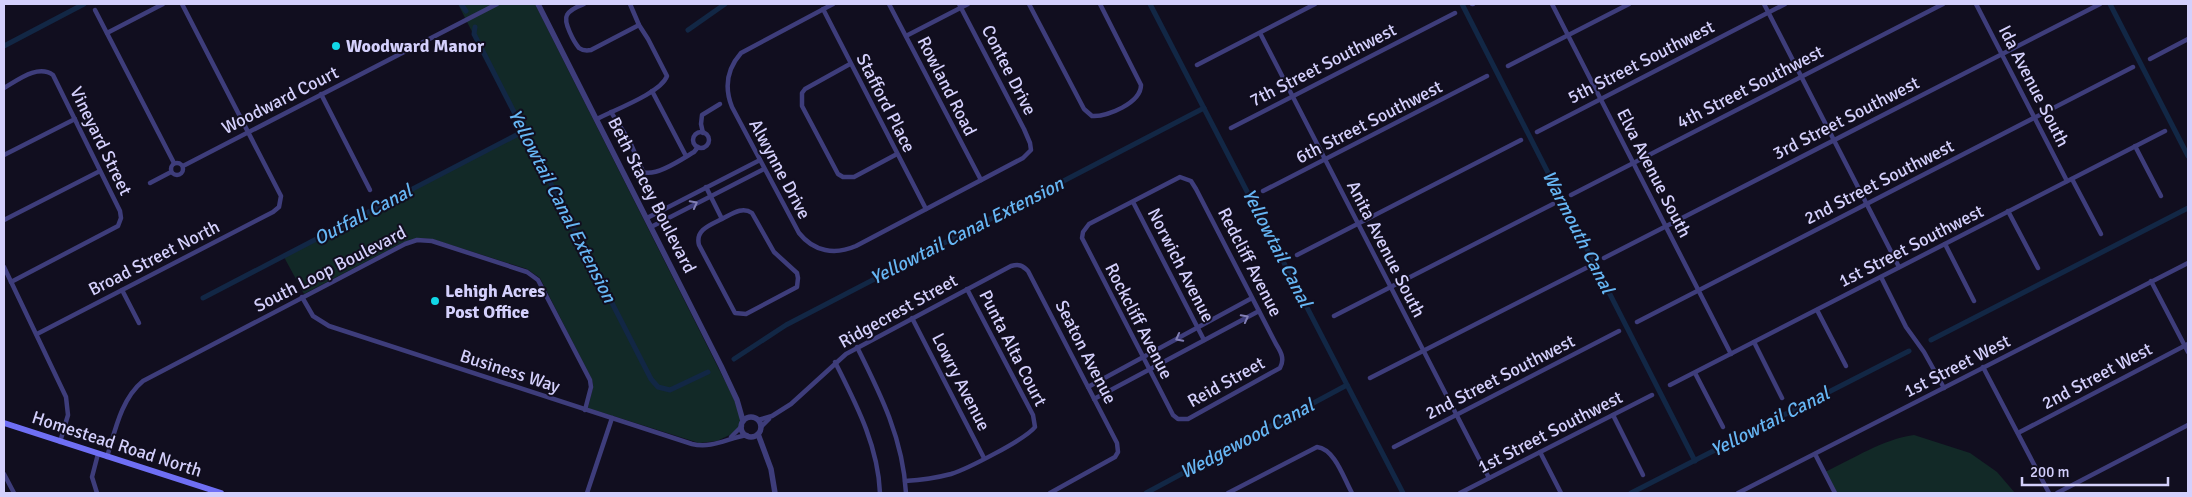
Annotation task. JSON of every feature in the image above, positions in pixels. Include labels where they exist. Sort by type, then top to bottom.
[{"type":"main road","name":"Homestead Road North","points":[[4,424],[221,493]]},
{"type":"street","points":[[107,33],[163,4]]},
{"type":"street","points":[[182,4],[248,132]]},
{"type":"street","name":"Woodward Court","points":[[183,166],[497,4]]},
{"type":"street","name":"Beth Stacey Boulevard","points":[[538,4],[737,400],[750,417]]},
{"type":"street","points":[[584,4],[571,10],[566,15],[566,21],[580,48],[584,51],[591,50],[639,25]]},
{"type":"street","points":[[597,119],[652,91],[665,82],[667,76],[639,25],[630,4]]},
{"type":"street","name":"Alwynne Drive","points":[[833,4],[752,45],[741,53],[732,65],[727,82],[728,98],[799,234],[808,243],[823,250],[837,251],[848,249],[1023,158],[1031,150]]},
{"type":"street","name":"Rowland Road","points":[[889,4],[981,180]]},
{"type":"street","points":[[906,36],[960,6],[968,4]]},
{"type":"street","points":[[1029,4],[1084,109],[1092,116],[1099,116],[1127,103],[1139,96],[1141,91],[1141,85],[1100,4]]},
{"type":"street","points":[[1198,65],[1315,4]]},
{"type":"street","name":"Elva Avenue South","points":[[1552,4],[1731,354]]},
{"type":"street","points":[[1508,66],[1629,4]]},
{"type":"street","points":[[1764,4],[1899,267]]},
{"type":"street","name":"5th Street Southwest","points":[[1537,132],[1785,4]]},
{"type":"street","name":"4th Street Southwest","points":[[1571,195],[1943,4]]},
{"type":"street","name":"Ida Avenue South","points":[[1976,4],[2035,117],[2101,234]]},
{"type":"street","name":"3rd Street Southwest","points":[[1604,258],[2100,4]]},
{"type":"street","name":"Contee Drive","points":[[960,6],[1024,129],[1031,150]]},
{"type":"street","name":"Stafford Place","points":[[822,9],[926,209]]},
{"type":"street","points":[[95,10],[174,163]]},
{"type":"street","name":"7th Street Southwest","points":[[1231,128],[1454,13]]},
{"type":"street","name":"Anita Avenue South","points":[[1260,33],[1489,478]]},
{"type":"street","points":[[2150,59],[2188,39]]},
{"type":"street","points":[[850,64],[805,88],[802,93],[802,106],[810,122],[838,174],[843,177],[854,177],[897,154]]},
{"type":"street","name":"2nd Street Southwest","points":[[1637,322],[2133,67]]},
{"type":"street","name":"Vineyard Street","points":[[4,88],[37,71],[47,71],[53,75],[120,211],[121,218],[118,226],[11,282]]},
{"type":"street","name":"6th Street Southwest","points":[[1263,191],[1487,76]]},
{"type":"street","points":[[652,91],[686,156]]},
{"type":"street","points":[[321,94],[370,190]]},
{"type":"street","points":[[611,112],[630,142],[644,172],[650,174],[686,156],[698,147],[703,148],[709,143],[709,138],[703,133],[702,115],[720,104]]},
{"type":"street","points":[[4,155],[75,119]]},
{"type":"street","name":"1st Street Southwest","points":[[1670,385],[2166,131]]},
{"type":"street","name":"Broad Street North","points":[[37,334],[276,210],[281,203],[281,196],[248,132]]},
{"type":"street","points":[[698,147],[694,139],[696,135],[703,133]]},
{"type":"street","points":[[1296,255],[1521,140]]},
{"type":"street","points":[[2136,146],[2161,196]]},
{"type":"street","points":[[647,218],[760,160]]},
{"type":"street","points":[[171,172],[177,175],[181,174],[183,166],[180,163],[174,163]]},
{"type":"street","points":[[171,172],[171,166],[174,163]]},
{"type":"street","points":[[651,227],[764,169]]},
{"type":"street","points":[[4,220],[100,171]]},
{"type":"street","points":[[150,183],[171,172]]},
{"type":"street","name":"Redcliff Avenue","points":[[1133,202],[1175,179],[1186,178],[1191,181],[1282,356],[1283,364]]},
{"type":"street","points":[[706,188],[722,219]]},
{"type":"street","name":"Rockcliff Avenue","points":[[1133,202],[1089,224],[1083,232],[1082,238],[1143,358],[1173,414],[1178,419]]},
{"type":"street","name":"Norwich Avenue","points":[[1133,202],[1204,340]]},
{"type":"street","points":[[1334,316],[1552,204]]},
{"type":"street","points":[[740,210],[752,213],[774,252],[797,273],[797,287],[746,314],[735,313],[697,239],[700,231],[722,219],[740,210]]},
{"type":"street","points":[[2008,211],[2038,268]]},
{"type":"street","name":"South Loop Boulevard","points":[[107,457],[126,401],[138,385],[405,244],[417,240],[432,241],[527,272],[542,284],[587,374],[591,386],[585,410]]},
{"type":"street","points":[[1944,244],[1974,301]]},
{"type":"street","name":"1st Street West","points":[[1738,493],[2188,262]]},
{"type":"street","name":"Ridgecrest Street","points":[[761,427],[772,416],[800,397],[836,362],[857,347],[1011,266],[1023,266]]},
{"type":"street","name":"Seaton Avenue","points":[[1023,266],[1028,271],[1117,443],[1118,452],[1115,457],[1050,493]]},
{"type":"street","points":[[4,267],[66,397],[68,415],[60,442]]},
{"type":"street","points":[[1370,378],[1586,268]]},
{"type":"street","points":[[1881,277],[1906,327],[1924,352],[1944,388]]},
{"type":"street","points":[[2152,281],[2186,344],[2188,352]]},
{"type":"street","name":"Punta Alta Court","points":[[905,481],[952,474],[1031,432],[1034,427],[1035,420],[967,289]]},
{"type":"street","points":[[122,290],[139,323]]},
{"type":"street","name":"Business Way","points":[[302,298],[313,316],[329,326],[698,446],[713,445],[749,436]]},
{"type":"street","points":[[1088,386],[1252,298]]},
{"type":"street","points":[[1817,310],[1846,366]]},
{"type":"street","points":[[1094,399],[1259,311]]},
{"type":"street","name":"Lowry Avenue","points":[[912,318],[984,458]]},
{"type":"street","name":"2nd Street Southwest","points":[[1394,447],[1619,331]]},
{"type":"street","points":[[1754,342],[1782,398]]},
{"type":"street","name":"2nd Street West","points":[[2018,433],[2186,344]]},
{"type":"street","points":[[857,347],[880,393],[894,427],[906,493]]},
{"type":"street","points":[[836,362],[870,436],[876,458],[880,493]]},
{"type":"street","name":"Reid Street","points":[[1178,419],[1188,419],[1257,382],[1280,368],[1283,364]]},
{"type":"street","points":[[1984,367],[2049,493]]},
{"type":"street","points":[[1695,373],[1723,427]]},
{"type":"street","name":"1st Street Southwest","points":[[1460,493],[1468,492],[1489,478],[1652,395]]},
{"type":"street","name":"Beth Stacey Boulevard","points":[[737,400],[743,423]]},
{"type":"street","points":[[1612,415],[1643,475]]},
{"type":"street","name":"Ridgecrest Street","points":[[758,420],[772,416]]},
{"type":"street","points":[[723,442],[736,433],[750,417],[758,420],[761,427],[758,434],[771,469],[775,493]]},
{"type":"street","points":[[587,493],[612,418]]},
{"type":"street","points":[[743,423],[743,431],[762,448]]},
{"type":"street","points":[[2057,493],[2188,425]]},
{"type":"street","points":[[749,436],[758,434]]},
{"type":"street","points":[[1228,493],[1312,448],[1324,448],[1330,454],[1352,493]]},
{"type":"street","points":[[1540,452],[1561,493]]},
{"type":"street","points":[[97,493],[92,477],[98,454]]},
{"type":"street","points":[[1815,454],[1835,493]]},
{"type":"street","points":[[4,474],[14,493]]},
{"type":"green space","points":[[458,4],[535,4],[734,399],[741,420],[740,430],[717,441],[699,443],[588,408],[593,387],[592,380],[540,278],[527,269],[432,239],[417,238],[404,242],[304,294],[284,257],[523,133]]},
{"type":"green space","points":[[1914,435],[1970,453],[1997,472],[2015,493],[1836,493],[1825,472],[1880,445]]},
{"type":"waterway","points":[[4,46],[84,4]]},
{"type":"waterway","name":"Yellowtail Canal Extension","points":[[461,4],[466,11]]},
{"type":"waterway","points":[[688,30],[725,4]]},
{"type":"waterway","name":"Yellowtail Canal","points":[[1150,4],[1403,493]]},
{"type":"waterway","name":"Warmouth Canal","points":[[1462,4],[1695,461]]},
{"type":"waterway","points":[[2110,4],[2188,156]]},
{"type":"waterway","name":"Yellowtail Canal Extension","points":[[475,27],[474,34],[651,379],[658,387],[670,390],[708,372]]},
{"type":"waterway","name":"Yellowtail Canal Extension","points":[[734,359],[786,325],[1204,108]]},
{"type":"waterway","name":"Outfall Canal","points":[[203,298],[524,131]]},
{"type":"waterway","name":"Yellowtail Canal","points":[[1931,340],[2188,208]]},
{"type":"waterway","name":"Yellowtail Canal","points":[[1631,493],[1909,351]]},
{"type":"waterway","name":"Wedgewood Canal","points":[[1146,493],[1347,385]]},
{"type":"place","name":"Woodward Manor","points":[[336,46]]},
{"type":"place","name":"Lehigh Acres Post Office","points":[[435,301]]}]
